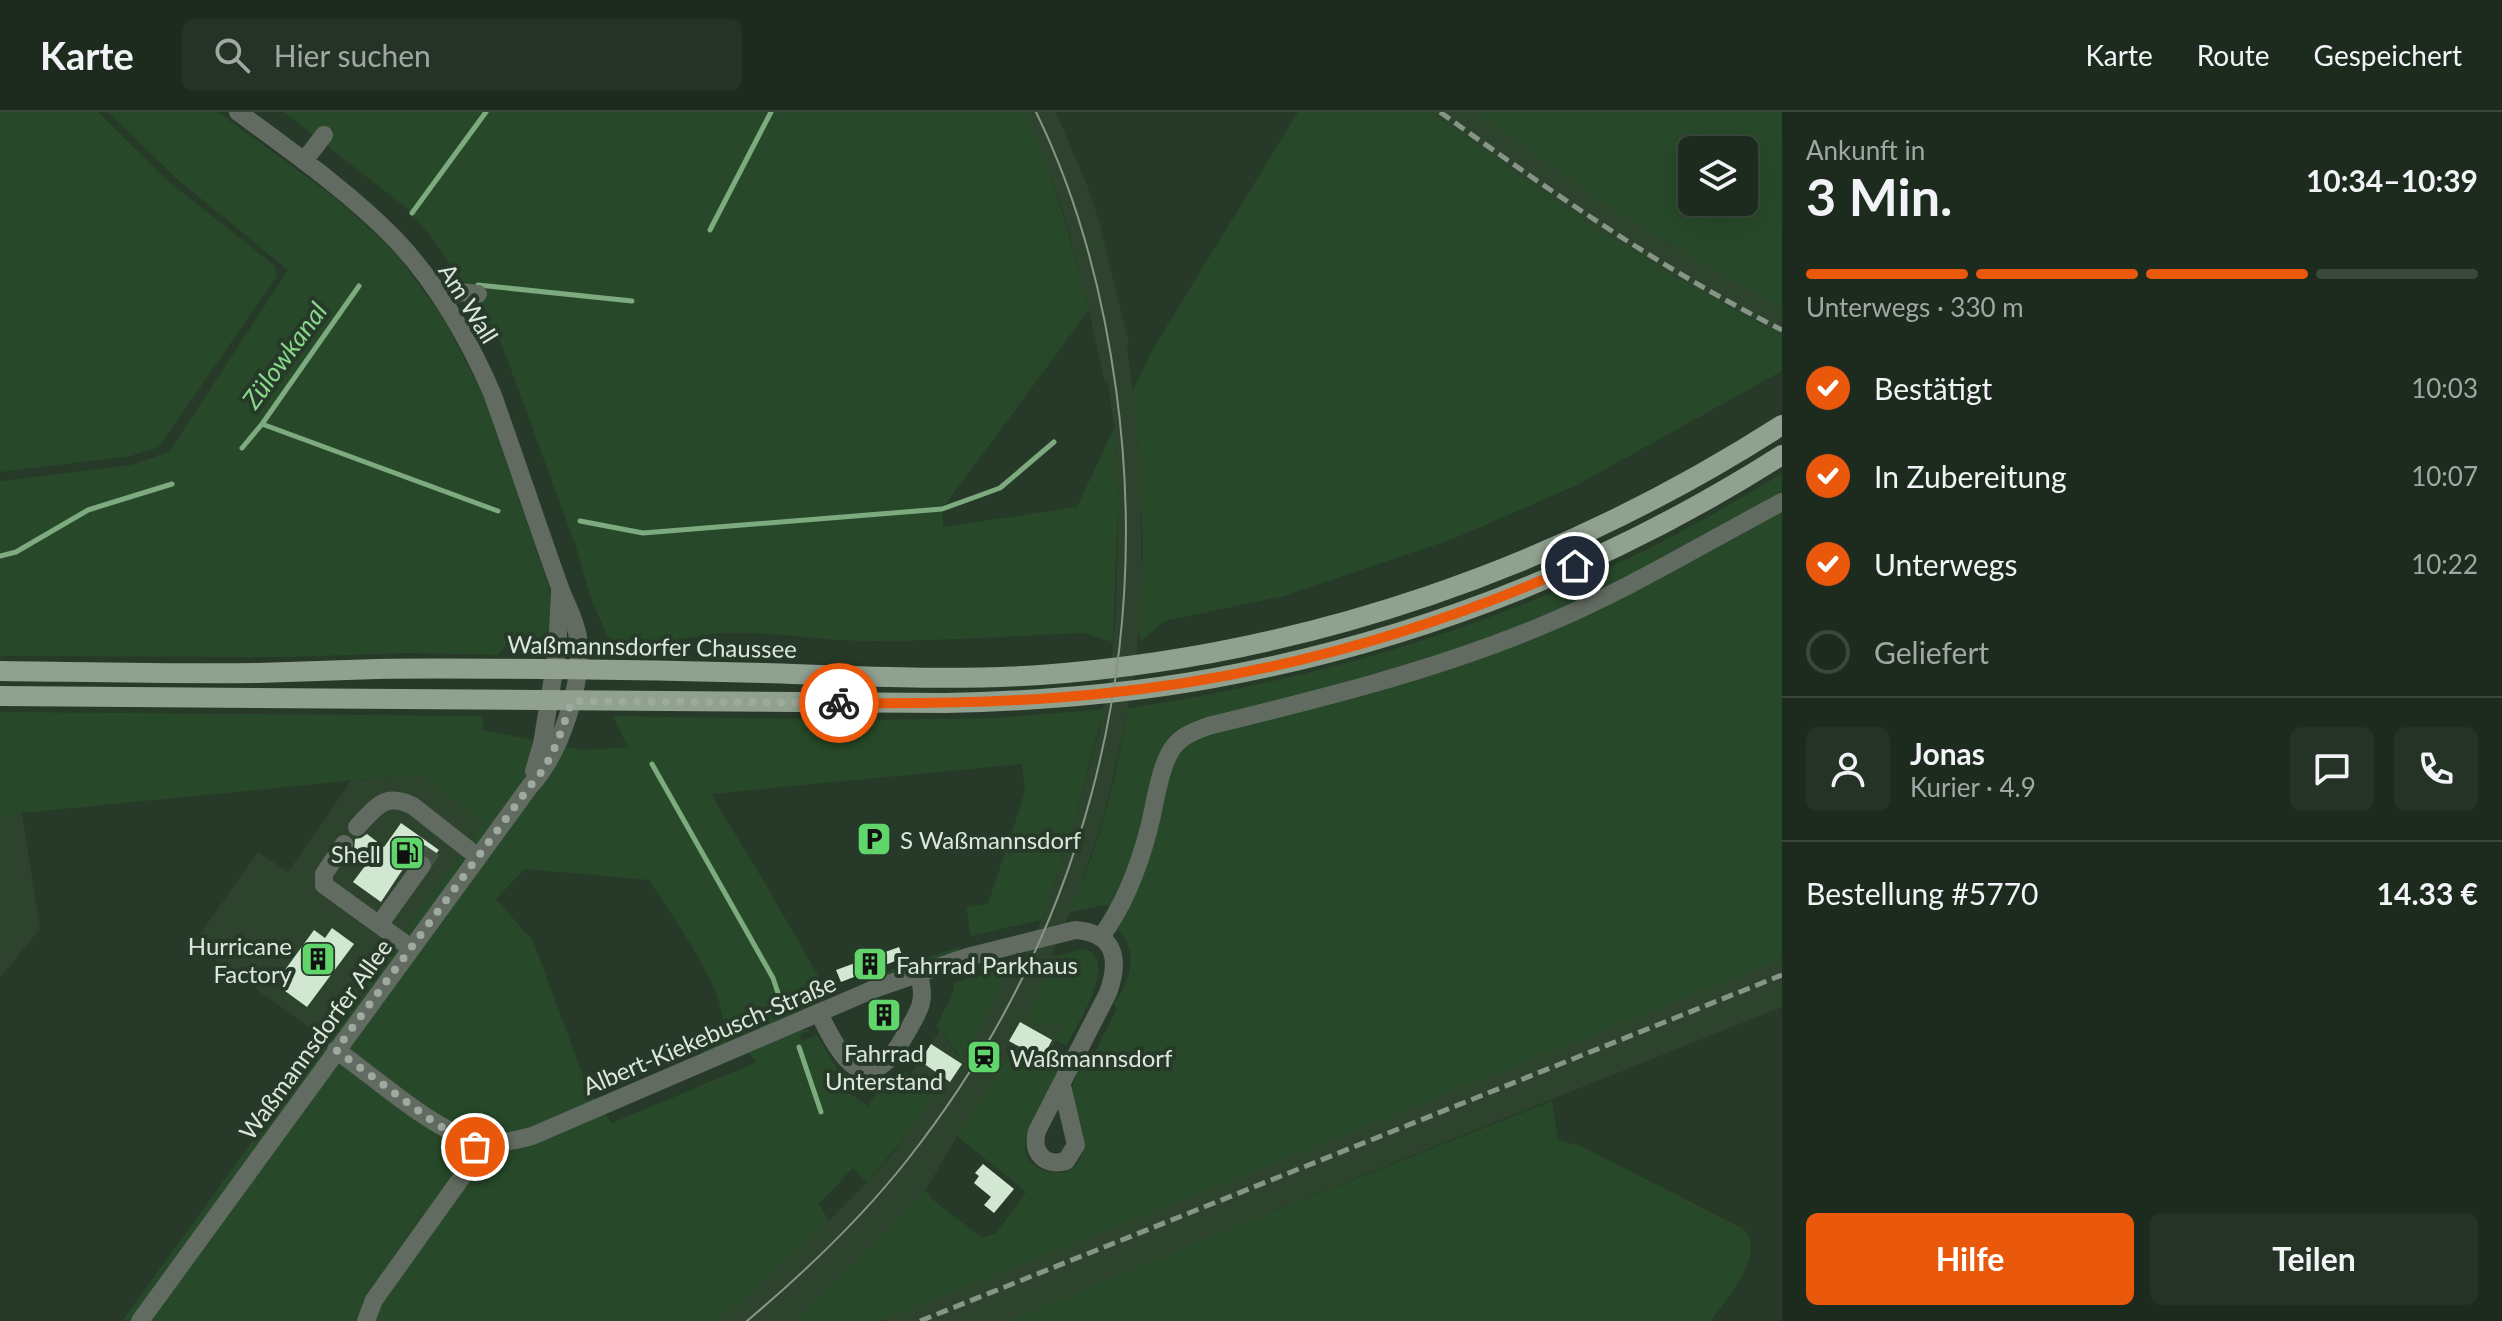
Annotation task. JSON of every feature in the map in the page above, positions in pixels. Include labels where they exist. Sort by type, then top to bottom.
[{"type":"main road","name":"Waßmannsdorfer Chaussee","points":[[0,671],[260,673],[433,668],[934,678],[1038,675],[1138,665],[1291,637],[1391,609],[1492,574],[1639,508],[1687,483],[1782,425]]},
{"type":"main road","points":[[0,696],[945,703],[1134,690],[1228,676],[1294,661],[1462,612],[1625,543],[1782,455]]},
{"type":"street","name":"Am Wall","points":[[238,112],[304,161],[395,239],[443,300],[492,393],[560,589],[575,622],[578,670],[572,701]]},
{"type":"street","points":[[304,161],[324,135]]},
{"type":"street","points":[[443,300],[460,292],[478,294]]},
{"type":"street","points":[[1062,1086],[1114,976],[1115,961],[1111,949],[1101,937],[1119,912],[1132,882],[1168,756],[1188,734],[1208,726],[1361,687],[1485,648],[1539,627],[1643,580],[1782,502]]},
{"type":"street","name":"Am Wall","points":[[554,669],[560,589]]},
{"type":"street","name":"Waßmannsdorfer Allee","points":[[530,786],[542,744],[554,669]]},
{"type":"street","name":"Waßmannsdorfer Allee","points":[[140,1321],[546,766],[572,701]]},
{"type":"street","points":[[357,827],[379,804],[390,799],[402,800],[478,857]]},
{"type":"street","points":[[434,847],[446,831]]},
{"type":"street","points":[[344,844],[324,874],[324,885],[411,948]]},
{"type":"street","points":[[379,925],[422,865]]},
{"type":"street","name":"Albert-Kiekebusch-Straße","points":[[336,1050],[451,1132],[476,1141],[511,1142],[532,1136],[918,973],[967,957],[1075,930],[1088,931],[1101,937]]},
{"type":"street","points":[[819,1013],[839,1051],[849,1063],[867,1071],[880,1068],[890,1060],[921,1007],[924,993],[918,973]]},
{"type":"street","points":[[366,1321],[374,1300],[462,1177],[476,1141]]},
{"type":"shaded area","points":[[0,112],[98,112],[167,180],[275,266],[277,276],[159,447],[131,456],[0,472]]},
{"type":"shaded area","points":[[108,112],[218,112],[333,196],[394,251],[443,317],[484,397],[549,587],[551,624],[546,645],[505,647],[498,655],[0,656],[0,481],[131,465],[169,452],[288,270],[177,179]]},
{"type":"shaded area","points":[[284,112],[1024,112],[1053,185],[1089,310],[942,509],[943,527],[1077,507],[1114,428],[1118,504],[1113,642],[1084,633],[871,641],[744,633],[711,634],[654,644],[611,643],[593,604],[575,544],[502,345],[477,303],[426,230],[404,206]]},
{"type":"shaded area","points":[[1024,112],[1056,112],[1099,221],[1129,344],[1141,493],[1142,604],[1123,734],[1102,822],[1076,899],[1051,956],[1059,955],[1026,1020],[1033,1024],[1064,1023],[1045,1063],[1032,1071],[1020,1050],[1015,1048],[957,1136],[926,1190],[871,1248],[793,1321],[716,1321],[829,1221],[894,1151],[929,1102],[919,1077],[910,1075],[941,1029],[955,1052],[963,1057],[1012,966],[1022,964],[1041,920],[1074,823],[1099,732],[1110,674],[1116,615],[1118,504],[1114,428],[1108,382],[1104,380],[1064,214]]},
{"type":"shaded area","points":[[1298,112],[1431,112],[1591,225],[1782,336],[1782,371],[1577,485],[1455,538],[1284,596],[1165,621],[1142,640],[1139,639],[1143,548],[1138,430],[1133,390],[1151,352]]},
{"type":"shaded area","points":[[1431,112],[1476,112],[1605,204],[1701,263],[1782,307],[1782,336],[1591,225]]},
{"type":"shaded area","points":[[1476,112],[1782,112],[1782,307],[1701,263],[1605,204]]},
{"type":"shaded area","points":[[1782,473],[1782,495],[1571,609],[1445,657],[1177,730],[1168,738],[1143,832],[1114,907],[1103,905],[1068,913],[1105,813],[1128,708],[1300,675],[1468,625],[1549,594],[1629,558],[1707,518]]},
{"type":"shaded area","points":[[1782,510],[1782,959],[880,1321],[793,1321],[871,1248],[926,1190],[932,1199],[982,1238],[995,1234],[1026,1192],[957,1136],[1015,1047],[1032,1071],[1047,1061],[1061,1069],[1029,1129],[1025,1147],[1027,1156],[1040,1169],[1059,1173],[1075,1166],[1081,1158],[1084,1143],[1073,1105],[1073,1086],[1079,1068],[1088,1066],[1117,1008],[1113,1005],[1128,977],[1131,958],[1125,939],[1118,930],[1135,894],[1171,766],[1176,755],[1196,736],[1473,658]]},
{"type":"shaded area","points":[[1104,709],[1074,823],[1041,920],[971,936],[966,907],[988,904],[1025,792],[1022,764],[711,794],[825,988],[781,1007],[786,1013],[824,997],[801,1030],[810,1030],[799,1035],[802,1041],[817,1035],[837,1068],[854,1081],[849,1093],[868,1106],[879,1090],[874,1087],[900,1069],[910,1075],[944,1080],[867,1183],[853,1168],[819,1204],[829,1221],[716,1321],[122,1321],[483,823],[418,774],[0,817],[0,712],[483,716],[483,730],[583,750],[628,747],[613,716],[864,720],[994,718]],"holes":[[[525,869],[649,880],[708,975],[725,1026],[732,1036],[701,1051],[707,1053],[736,1040],[757,1062],[612,1123],[588,1089],[533,941],[496,899]]]},
{"type":"shaded area","points":[[418,774],[483,823],[326,1039],[193,944],[258,852],[288,872],[351,781]]},
{"type":"shaded area","points":[[22,813],[40,929],[0,978],[0,817]]},
{"type":"shaded area","points":[[959,947],[958,952],[874,980],[873,976]]},
{"type":"shaded area","points":[[1087,949],[1095,957],[1097,981],[1086,1010],[1066,1046],[1055,1040],[1063,1024],[1033,1024],[1025,1020],[1059,955]]},
{"type":"shaded area","points":[[1782,959],[1782,1007],[1231,1228],[1025,1315],[1009,1321],[880,1321]]},
{"type":"shaded area","points":[[1012,966],[963,1057],[936,1026],[952,996],[955,982]]},
{"type":"shaded area","points":[[1552,1101],[1558,1140],[1580,1146],[1744,1229],[1750,1240],[1748,1264],[1711,1321],[1009,1321],[1231,1228]]},
{"type":"building","points":[[401,823],[439,850],[432,859],[422,853],[411,857],[381,902],[353,882],[365,866],[353,857],[356,852],[355,839],[367,834],[384,847]]},
{"type":"building","name":"Hurricane Factory","points":[[332,928],[354,944],[307,1007],[285,991],[292,981],[282,974],[314,930],[325,938]]},
{"type":"building","name":"Fahrrad Parkhaus","points":[[899,947],[903,958],[841,982],[836,970]]},
{"type":"building","name":"Fahrrad Unterstand","points":[[892,1001],[900,1019],[876,1029],[869,1011]]},
{"type":"building","points":[[1020,1022],[1052,1040],[1042,1059],[1009,1041]]},
{"type":"building","points":[[931,1044],[962,1064],[950,1082],[920,1061]]},
{"type":"building","points":[[983,1164],[1014,1189],[994,1213],[984,1205],[991,1197],[974,1183],[979,1176],[975,1173]]},
{"type":"waterway","name":"Zülowkanal","points":[[412,213],[486,112]]},
{"type":"waterway","points":[[710,230],[771,112]]},
{"type":"waterway","points":[[478,285],[632,301]]},
{"type":"waterway","name":"Zülowkanal","points":[[242,448],[359,286]]},
{"type":"waterway","points":[[262,424],[498,511]]},
{"type":"waterway","points":[[580,521],[643,533],[942,509],[1000,488],[1054,442]]},
{"type":"waterway","name":"Zülowkanal","points":[[0,556],[16,552],[88,510],[172,484]]},
{"type":"waterway","points":[[652,764],[773,978],[780,999]]},
{"type":"waterway","points":[[799,1047],[821,1112]]},
{"type":"tunnel","points":[[422,865],[434,847]]},
{"type":"tram line","points":[[747,1321],[811,1264],[871,1203],[908,1159],[968,1074],[1019,985],[1060,892],[1091,795],[1113,696],[1124,595],[1125,493],[1116,389],[1096,282],[1076,212],[1036,112]]},
{"type":"railway","points":[[1440,112],[1650,255],[1782,330]]},
{"type":"railway","points":[[920,1321],[1782,975]]},
{"type":"way so far","points":[[475,1147],[476,1141],[438,1125],[336,1050],[530,786],[542,774],[572,701],[839,703]]},
{"type":"place","name":"S Waßmannsdorf","points":[[874,839]]},
{"type":"place","name":"Shell","points":[[407,853]]},
{"type":"place","name":"Hurricane Factory","points":[[318,959]]},
{"type":"place","name":"Fahrrad Parkhaus","points":[[870,964]]},
{"type":"place","name":"Fahrrad Unterstand","points":[[884,1015]]},
{"type":"place","name":"Waßmannsdorf","points":[[984,1057]]},
{"type":"route","points":[[839,703],[1039,700],[1188,683],[1294,661],[1395,634],[1501,597],[1575,566]]}]
